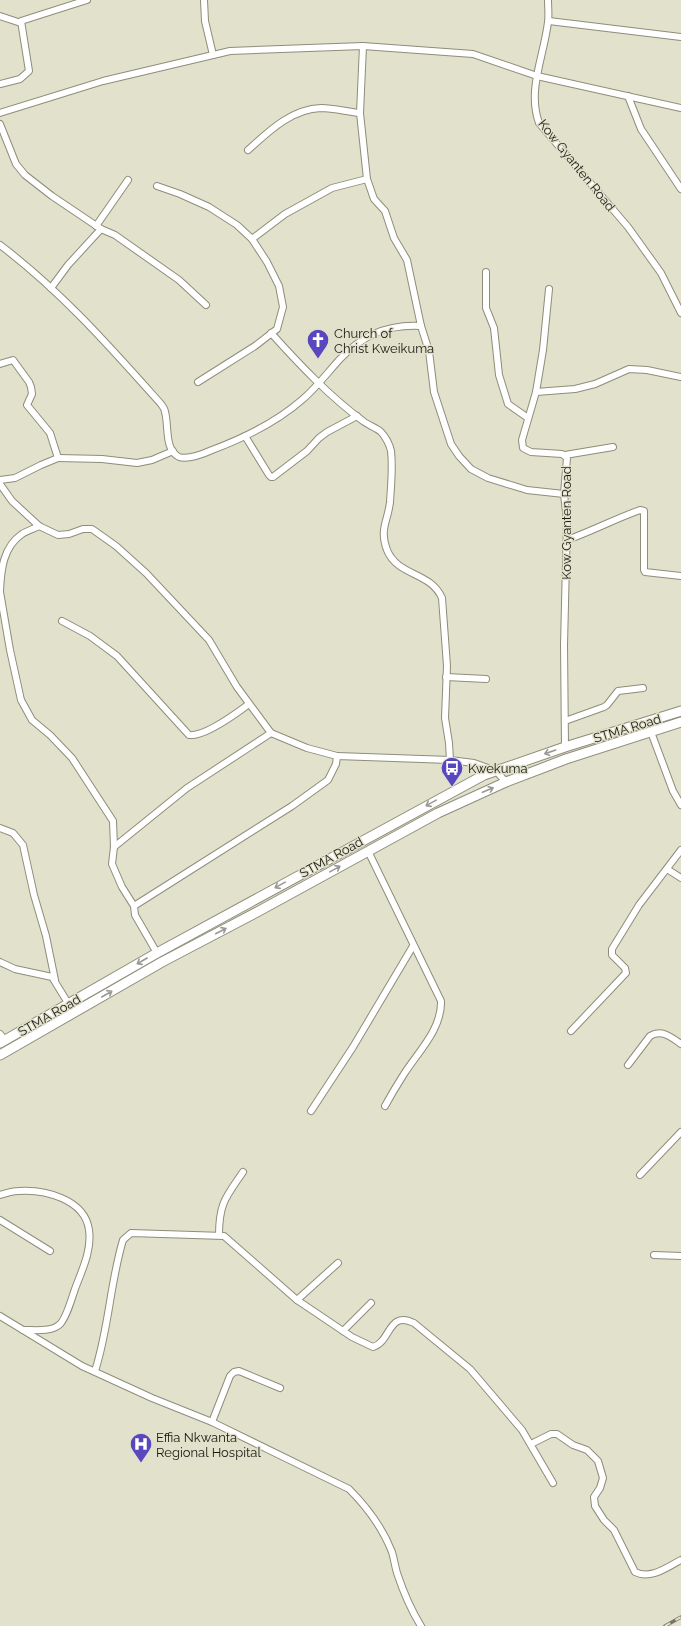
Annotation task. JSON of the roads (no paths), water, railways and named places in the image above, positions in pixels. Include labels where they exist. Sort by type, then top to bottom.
[{"type":"main road","name":"STMA Road","points":[[2,1039],[484,775],[565,746],[681,711]]},
{"type":"main road","name":"STMA Road","points":[[0,1055],[162,962],[259,911],[438,813],[506,782],[566,759],[681,722]]},
{"type":"street","points":[[0,84],[20,79],[29,71],[21,23],[23,19],[53,12],[87,0]]},
{"type":"street","points":[[204,0],[205,21],[213,55]]},
{"type":"street","name":"Kow Gyanten Road","points":[[548,0],[549,20],[535,86],[534,108],[539,124],[628,227],[661,274],[681,313]]},
{"type":"street","points":[[0,16],[21,23]]},
{"type":"street","points":[[549,20],[681,37]]},
{"type":"street","points":[[363,46],[360,113],[367,179],[374,199],[385,211],[394,238],[407,260],[421,326],[429,351],[434,392],[452,444],[458,456],[471,469],[488,478],[527,490],[564,494]]},
{"type":"street","points":[[0,114],[104,81],[230,51],[363,46],[473,54],[538,76],[681,108]]},
{"type":"street","points":[[628,96],[642,129],[681,189]]},
{"type":"street","points":[[248,150],[272,128],[299,112],[320,108],[360,113]]},
{"type":"street","points":[[0,124],[16,164],[25,174],[52,196],[99,227],[115,235],[178,280],[206,305]]},
{"type":"street","points":[[252,239],[292,210],[332,188],[367,179]]},
{"type":"street","points":[[51,288],[99,227],[128,180]]},
{"type":"street","points":[[157,186],[209,207],[237,225],[252,239],[267,262],[279,286],[283,308],[277,329],[255,346],[198,382]]},
{"type":"street","points":[[0,245],[51,288],[94,330],[161,404],[165,411],[170,446],[179,457],[188,457],[204,453],[245,436],[280,416],[303,399],[341,357],[374,333],[399,326],[421,326]]},
{"type":"street","points":[[486,272],[486,308],[494,328],[498,376],[508,404],[528,418]]},
{"type":"street","name":"Kow Gyanten Road","points":[[549,289],[543,350],[536,392],[522,440],[523,448],[531,452],[562,454],[567,458],[564,494],[567,520],[564,645],[565,746]]},
{"type":"street","points":[[270,333],[319,383],[356,416],[380,432],[390,448],[392,460],[390,503],[383,533],[387,550],[392,559],[406,571],[426,580],[439,592],[442,598],[447,666],[445,718],[450,760]]},
{"type":"street","points":[[0,364],[13,360],[29,382],[32,394],[27,404],[50,433],[58,458]]},
{"type":"street","points":[[536,392],[575,389],[595,384],[629,369],[647,370],[681,377]]},
{"type":"street","points":[[245,436],[270,477],[273,477],[307,451],[327,432],[356,416]]},
{"type":"street","points":[[565,455],[613,447]]},
{"type":"street","points":[[0,480],[15,478],[58,458],[102,459],[137,463],[152,460],[173,451]]},
{"type":"street","points":[[0,484],[12,501],[39,526],[58,535],[70,534],[83,529],[92,529],[116,546],[146,573],[209,640],[233,681],[271,733],[307,748],[337,756],[450,760],[474,763],[496,771],[506,782]]},
{"type":"street","points":[[567,540],[594,530],[612,520],[640,510],[644,511],[645,572],[681,576]]},
{"type":"street","points":[[39,526],[22,534],[8,549],[2,568],[0,592],[17,688],[21,700],[32,720],[50,735],[72,758],[111,817],[114,825],[112,864],[122,887],[134,906],[135,915],[157,953]]},
{"type":"street","points":[[62,621],[90,636],[117,656],[189,735],[198,735],[216,726],[249,704]]},
{"type":"street","points":[[446,677],[486,680]]},
{"type":"street","points":[[565,721],[604,707],[618,691],[643,688]]},
{"type":"street","points":[[651,732],[673,791],[681,805]]},
{"type":"street","points":[[114,847],[187,788],[271,733]]},
{"type":"street","points":[[134,906],[292,806],[328,780],[336,764],[337,756]]},
{"type":"street","points":[[0,828],[13,833],[23,845],[34,895],[46,936],[55,980],[68,1003]]},
{"type":"street","points":[[571,1031],[626,973],[626,968],[612,955],[612,949],[639,905],[681,850]]},
{"type":"street","points":[[368,851],[441,1001],[441,1011],[432,1033],[384,1106]]},
{"type":"street","points":[[667,870],[681,878]]},
{"type":"street","points":[[311,1111],[353,1047],[413,946]]},
{"type":"street","points":[[0,962],[15,969],[52,977],[55,980]]},
{"type":"street","points":[[628,1065],[650,1036],[655,1033],[661,1032],[667,1034],[681,1044]]},
{"type":"street","points":[[640,1175],[681,1132]]},
{"type":"street","points":[[219,1235],[221,1208],[243,1172]]},
{"type":"street","points":[[0,1195],[18,1191],[47,1193],[59,1197],[76,1206],[83,1213],[90,1231],[89,1247],[86,1259],[62,1322],[53,1329],[23,1330]]},
{"type":"street","points":[[0,1220],[50,1251]]},
{"type":"street","points":[[95,1371],[102,1349],[116,1265],[125,1237],[131,1233],[208,1237],[219,1235],[230,1240],[297,1300],[352,1337],[373,1347],[378,1345],[395,1323],[403,1319],[414,1323],[470,1369],[522,1430],[553,1483]]},
{"type":"street","points":[[654,1256],[681,1256]]},
{"type":"street","points":[[297,1300],[338,1263]]},
{"type":"street","points":[[343,1331],[371,1303]]},
{"type":"street","points":[[0,1316],[82,1366],[152,1398],[212,1422],[349,1489],[362,1502],[392,1552],[408,1601],[421,1626]]},
{"type":"street","points":[[212,1422],[230,1376],[234,1372],[239,1371],[280,1388]]},
{"type":"street","points":[[531,1444],[551,1434],[557,1434],[573,1445],[587,1450],[598,1461],[603,1478],[600,1488],[594,1497],[595,1506],[604,1520],[614,1530],[635,1572],[642,1575],[651,1575],[681,1560]]},
{"type":"railway","points":[[665,1626],[681,1617]]},
{"type":"place","name":"Church of Christ Kweikuma","points":[[318,360]]},
{"type":"place","name":"Kwekuma","points":[[452,788]]},
{"type":"place","name":"Effia Nkwanta Regional Hospital","points":[[141,1464]]}]
